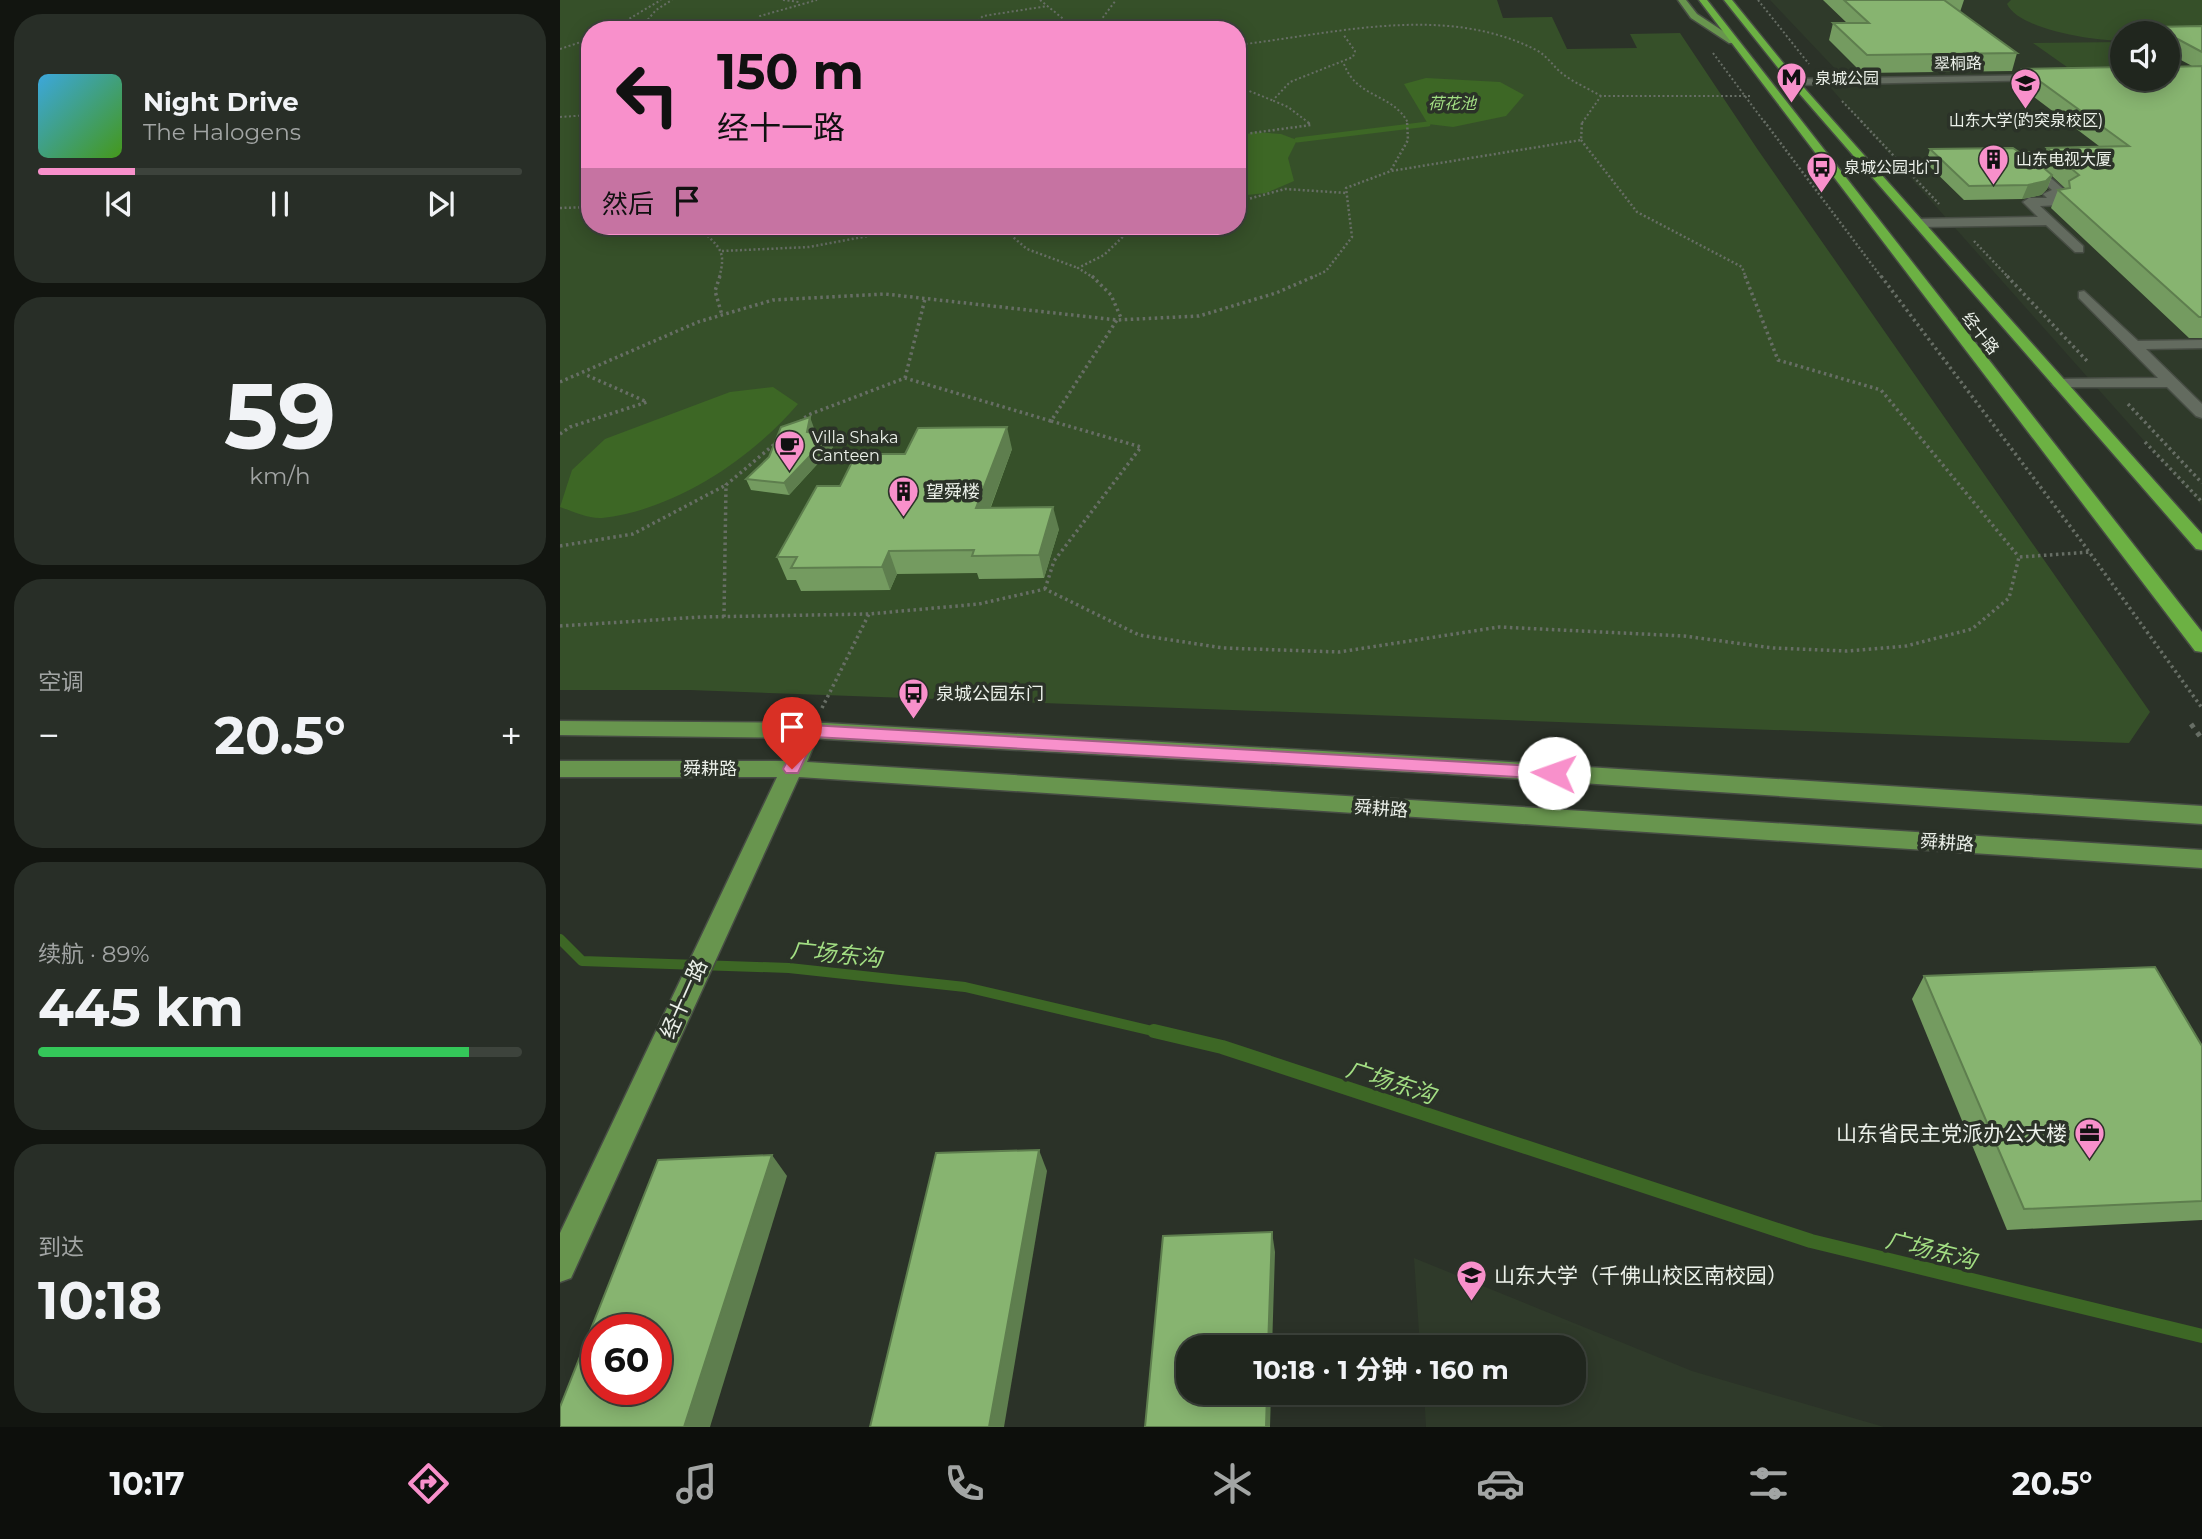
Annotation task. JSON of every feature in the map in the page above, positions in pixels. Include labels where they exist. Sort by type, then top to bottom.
[{"type":"highway","name":"经十路","points":[[1703,0],[1774,96],[2202,646]]},
{"type":"highway","name":"经十路","points":[[1728,0],[1794,82],[2202,545]]},
{"type":"main road","name":"经十路","points":[[1682,0],[1694,16],[1732,41]]},
{"type":"main road","points":[[560,728],[810,731],[1432,765],[2202,815]]},
{"type":"main road","name":"经十一路","points":[[560,1267],[724,910],[810,731]]},
{"type":"main road","name":"舜耕路","points":[[560,769],[792,769],[2202,859]]},
{"type":"lane","name":"翠桐路","points":[[1794,82],[2054,78]]},
{"type":"lane","points":[[2032,167],[2063,194],[2049,194],[2057,202],[2029,202],[2079,249]]},
{"type":"lane","points":[[1918,223],[2049,221]]},
{"type":"lane","points":[[2084,295],[2202,413]]},
{"type":"lane","points":[[2134,345],[2202,344]]},
{"type":"lane","points":[[2060,384],[2171,382]]},
{"type":"path","points":[[625,21],[661,0]]},
{"type":"path","points":[[647,21],[656,10],[672,0]]},
{"type":"path","points":[[783,0],[803,2]]},
{"type":"path","points":[[759,21],[760,16],[817,0]]},
{"type":"path","points":[[1040,0],[1067,21]]},
{"type":"path","points":[[1099,21],[1116,0]]},
{"type":"path","points":[[1759,0],[1824,81],[2202,483]]},
{"type":"path","points":[[978,21],[983,16],[1048,6]]},
{"type":"path","points":[[1246,44],[1430,25],[1471,29],[1508,37],[1539,51],[1563,74],[1601,96],[1774,96]]},
{"type":"path","points":[[1274,101],[1286,84],[1344,64],[1353,57],[1355,51],[1342,33]]},
{"type":"path","points":[[560,49],[581,42]]},
{"type":"path","points":[[1713,52],[1843,229],[2092,552],[2202,708]]},
{"type":"path","points":[[1344,64],[1350,79],[1369,93],[1394,105],[1407,122],[1409,138],[1391,171]]},
{"type":"path","points":[[1246,91],[1289,107],[1311,125],[1294,132],[1261,129],[1246,133]]},
{"type":"path","points":[[1601,96],[1582,119],[1581,140],[1637,212],[1742,267],[1778,360],[1881,390],[2019,557]]},
{"type":"path","points":[[560,117],[581,116]]},
{"type":"path","points":[[560,382],[698,322],[773,300],[885,294],[1119,320],[1199,316],[1276,293],[1326,271],[1352,237],[1346,188],[1391,171],[1581,140]]},
{"type":"path","points":[[1246,200],[1285,189],[1347,193]]},
{"type":"path","points":[[560,208],[581,207]]},
{"type":"path","points":[[707,235],[722,250],[724,261],[715,291],[722,315]]},
{"type":"path","points":[[722,250],[809,247],[874,235]]},
{"type":"path","points":[[1011,235],[1027,249],[1079,268],[1100,279],[1119,307],[1119,320],[1051,421]]},
{"type":"path","points":[[1079,268],[1104,255],[1125,235]]},
{"type":"path","points":[[905,379],[925,299]]},
{"type":"path","points":[[560,434],[570,427],[648,402],[583,373]]},
{"type":"path","points":[[798,424],[808,415],[905,379],[1141,447],[1054,561],[1045,589]]},
{"type":"path","points":[[560,546],[633,534],[726,485],[778,441]]},
{"type":"path","points":[[724,617],[726,485]]},
{"type":"path","points":[[2019,557],[2127,550]]},
{"type":"path","points":[[560,626],[724,617],[869,614],[979,604],[1045,589],[1139,635],[1223,648],[1339,652],[1499,627],[1684,636],[1773,648],[1847,651],[1906,646],[1972,629],[2009,598],[2019,557]]},
{"type":"path","points":[[810,731],[869,614]]},
{"type":"path","points":[[2191,724],[2202,739]]},
{"type":"shaded area","points":[[560,0],[1497,0],[1503,18],[1552,17],[1567,49],[1637,48],[1630,34],[1680,33],[1758,150],[2150,712],[2129,743],[690,690],[560,690]]},
{"type":"shaded area","points":[[1770,0],[2202,0],[2202,506],[1820,76],[1841,75]]},
{"type":"shaded area","points":[[2011,0],[2202,0],[2202,39],[2180,35],[2180,21],[2110,21],[2110,40],[2078,36],[2026,21],[2007,4]]},
{"type":"shaded area","points":[[2110,42],[2110,66],[2067,67],[2033,43]]},
{"type":"shaded area","name":"山东大学（千佛山校区南校园）","points":[[1414,1258],[1692,1371],[1884,1427],[1426,1427],[1425,1405],[1586,1405],[1586,1335],[1419,1335]]},
{"type":"water","name":"荷花池","points":[[1426,78],[1500,82],[1524,95],[1506,116],[1453,127],[1428,124],[1404,84]]},
{"type":"water","points":[[1253,132],[1281,134],[1297,140],[1288,158],[1294,181],[1266,193],[1246,195],[1246,135]]},
{"type":"water","points":[[773,387],[798,404],[758,444],[710,479],[657,505],[629,513],[597,518],[560,507],[572,470],[605,439],[730,392]]},
{"type":"building","points":[[1844,0],[1944,0],[2017,53],[1867,55],[1833,23],[1869,23]]},
{"type":"building","points":[[2180,26],[2202,26],[2202,52],[2180,40]]},
{"type":"building","points":[[2202,66],[2202,317],[2058,190],[2070,188],[2069,181],[2079,175],[2047,148],[2129,146],[2023,69],[2110,67],[2110,91],[2180,91],[2180,67]]},
{"type":"building","points":[[2013,148],[2019,152],[2030,152],[2031,157],[2052,175],[2046,181],[2028,185],[1969,186],[1930,149]]},
{"type":"building","points":[[810,417],[807,432],[829,436],[784,483],[746,479],[769,457],[781,427]]},
{"type":"building","name":"望舜楼","points":[[1007,427],[976,508],[1053,507],[1039,555],[972,556],[974,550],[889,551],[882,567],[791,568],[797,557],[777,557],[817,486],[840,486],[856,454],[905,454],[918,428]]},
{"type":"building","name":"山东省民主党派办公大楼","points":[[2155,967],[2202,1046],[2202,1201],[2024,1209],[1924,976]]},
{"type":"building","points":[[1039,1150],[989,1427],[870,1427],[936,1153]]},
{"type":"building","points":[[772,1155],[684,1427],[560,1427],[560,1407],[581,1354],[581,1405],[672,1405],[672,1314],[597,1314],[658,1160]]},
{"type":"building","points":[[1272,1232],[1268,1335],[1176,1335],[1176,1405],[1267,1405],[1266,1427],[1145,1427],[1163,1236]]},
{"type":"waterway","points":[[1297,140],[1428,124]]},
{"type":"waterway","name":"广场东沟","points":[[560,939],[582,961],[789,968],[965,987],[1161,1033]]},
{"type":"waterway","name":"广场东沟","points":[[1154,1031],[1222,1047],[1811,1241],[2202,1336]]},
{"type":"place","name":"泉城公园","points":[[1792,105]]},
{"type":"place","name":"山东大学(趵突泉校区)","points":[[2026,110]]},
{"type":"place","name":"山东电视大厦","points":[[1993,186]]},
{"type":"place","name":"泉城公园北门","points":[[1821,194]]},
{"type":"place","name":"Villa Shaka Canteen","points":[[789,473]]},
{"type":"place","name":"望舜楼","points":[[903,519]]},
{"type":"place","name":"泉城公园东门","points":[[913,721]]},
{"type":"place","name":"山东省民主党派办公大楼","points":[[2090,1161]]},
{"type":"place","name":"山东大学（千佛山校区南校园）","points":[[1471,1303]]},
{"type":"route","points":[[792,769],[810,731],[1554,773]]}]
